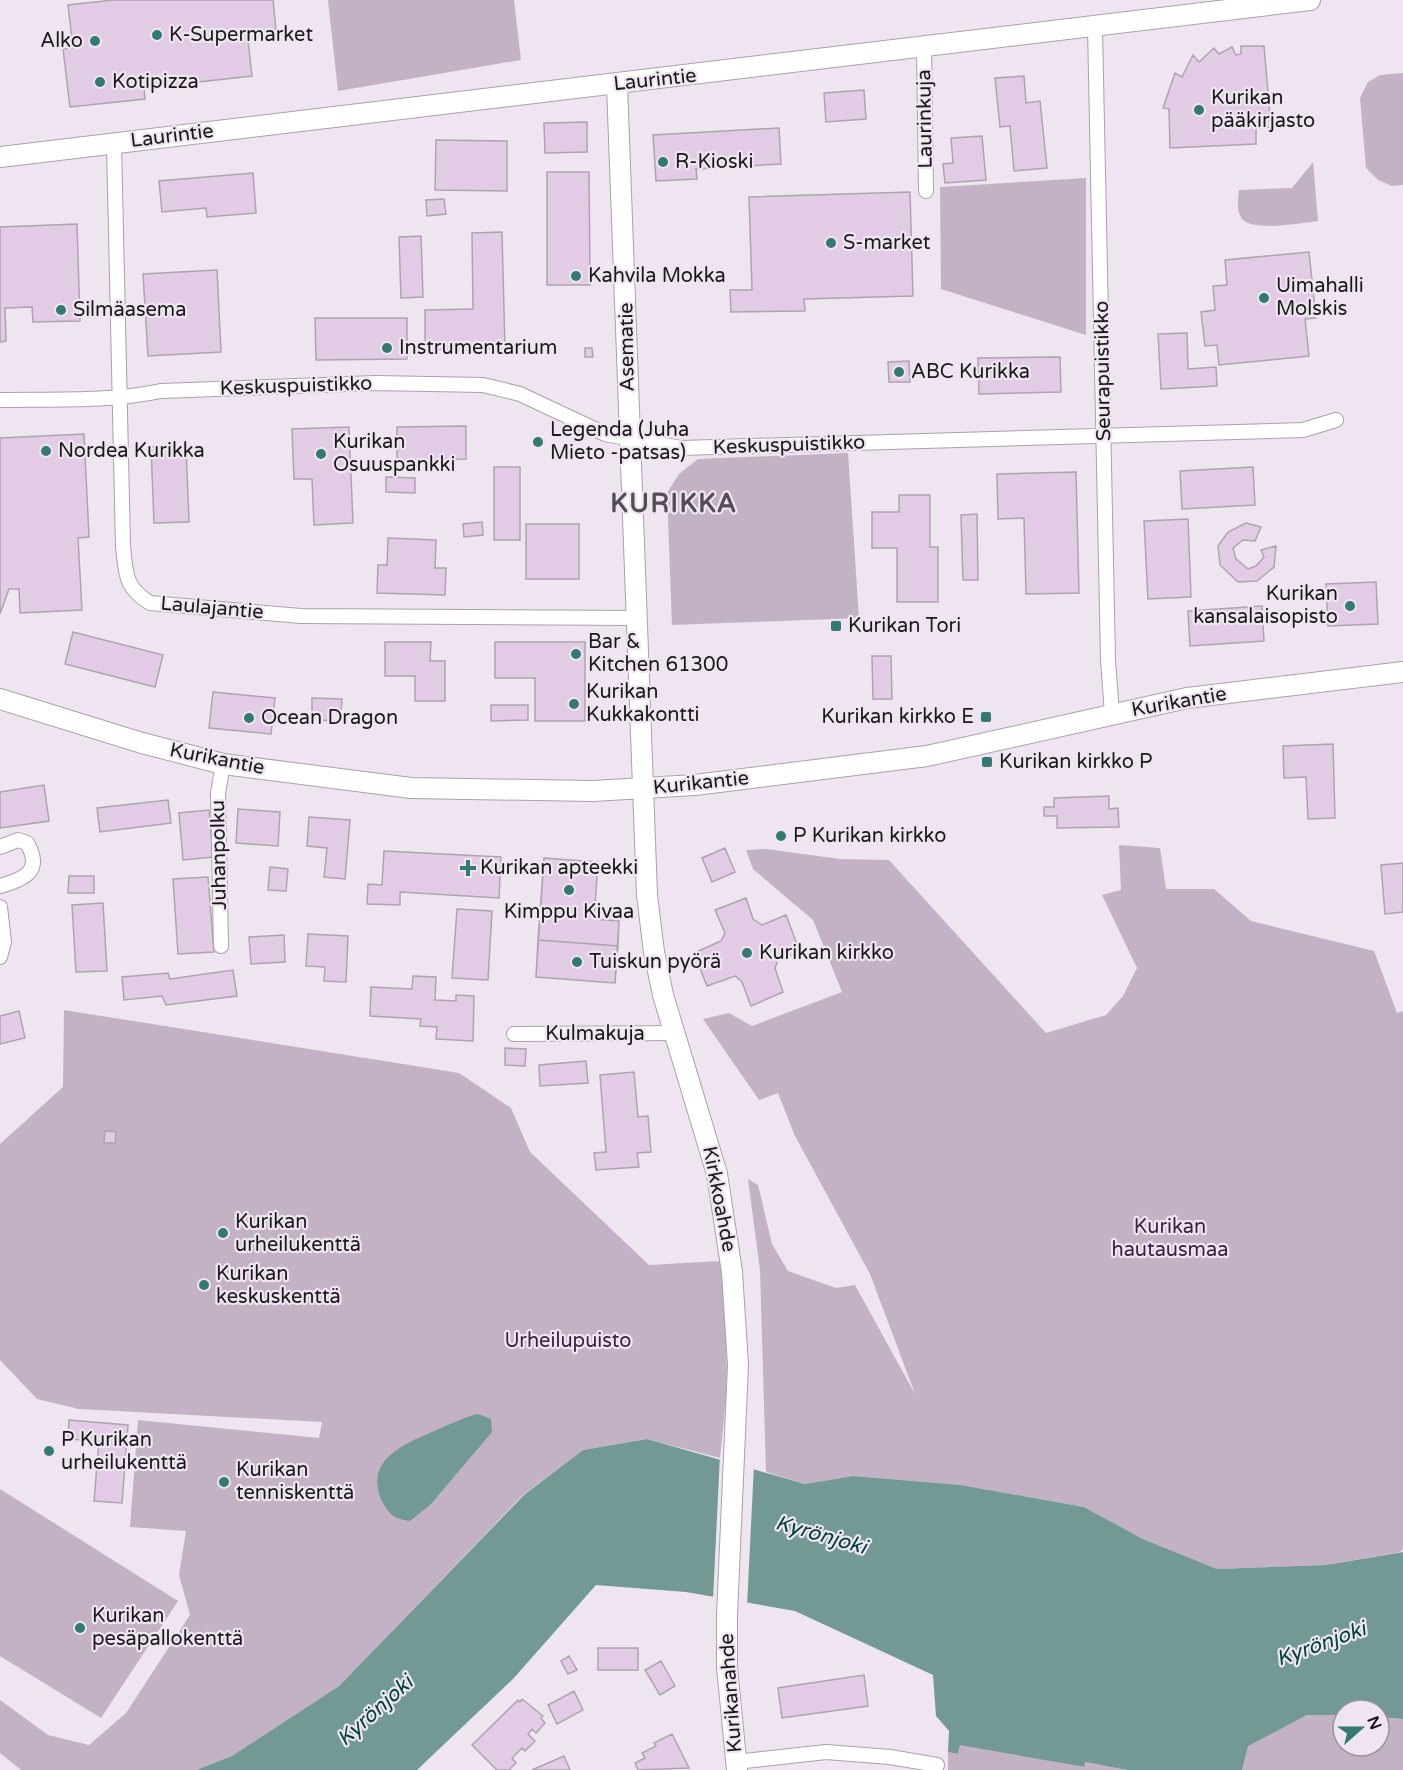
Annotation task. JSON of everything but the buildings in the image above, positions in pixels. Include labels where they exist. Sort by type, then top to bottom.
[{"type":"main road","name":"Laurintie","points":[[0,157],[617,85],[1310,0]]},
{"type":"main road","name":"Asematie","points":[[617,85],[621,135],[642,789]]},
{"type":"main road","name":"Kurikantie","points":[[0,699],[142,743],[223,764],[411,788],[642,789],[696,785],[927,756],[1187,698],[1403,672]]},
{"type":"main road","name":"Kirkkoahde","points":[[642,789],[646,895],[654,952],[675,1033],[717,1174],[726,1226],[736,1312],[738,1365],[727,1616]]},
{"type":"main road","name":"Kurikanahde","points":[[727,1616],[729,1703],[736,1766]]},
{"type":"street","name":"Seurapuistikko","points":[[1095,27],[1108,660],[1112,714]]},
{"type":"street","name":"Laurinkuja","points":[[924,48],[926,191]]},
{"type":"street","name":"Laulajantie","points":[[114,143],[123,546],[127,578],[135,594],[150,603],[301,616],[636,618]]},
{"type":"street","name":"Keskuspuistikko","points":[[0,400],[121,397],[161,391],[376,383],[483,384],[520,394],[605,434],[681,448],[1303,430],[1336,420]]},
{"type":"street","name":"Juhanpolku","points":[[221,946],[218,793],[223,764]]},
{"type":"street","points":[[0,847],[18,840],[27,843],[34,862],[32,870],[24,877],[0,886]]},
{"type":"street","points":[[0,907],[4,942],[0,957]]},
{"type":"street","name":"Kulmakuja","points":[[514,1034],[675,1033]]},
{"type":"street","points":[[736,1766],[826,1752],[890,1757],[937,1765]]},
{"type":"green space","points":[[328,0],[514,0],[521,60],[338,91]]},
{"type":"green space","points":[[1403,73],[1403,185],[1392,186],[1378,180],[1366,168],[1360,98],[1368,82],[1380,75]]},
{"type":"green space","points":[[1313,162],[1318,221],[1267,226],[1248,223],[1242,219],[1238,209],[1239,190],[1292,188]]},
{"type":"green space","points":[[1086,178],[1086,335],[941,289],[940,187]]},
{"type":"green space","points":[[848,453],[859,618],[672,625],[667,493],[679,474],[698,459]]},
{"type":"green space","name":"Kurikan hautausmaa","points":[[1119,845],[1160,848],[1166,889],[1214,889],[1251,921],[1374,951],[1397,1013],[1403,1011],[1403,1549],[1400,1552],[1326,1565],[1217,1569],[1143,1539],[1084,1507],[961,1485],[853,1476],[805,1484],[766,1472],[760,1270],[748,1179],[758,1185],[772,1244],[788,1271],[836,1288],[855,1285],[915,1394],[870,1274],[795,1136],[778,1093],[759,1100],[703,1019],[729,1013],[752,1026],[842,992],[813,920],[753,869],[746,850],[766,849],[840,859],[889,860],[1046,1033],[1106,1015],[1123,996],[1137,968],[1102,895],[1121,890]]},
{"type":"green space","name":"Urheilupuisto","points":[[64,1010],[459,1073],[511,1108],[530,1152],[649,1265],[720,1261],[726,1314],[727,1389],[720,1458],[647,1439],[583,1450],[524,1494],[339,1686],[232,1756],[196,1770],[21,1770],[0,1753],[0,1700],[48,1735],[89,1745],[126,1713],[190,1615],[179,1575],[186,1531],[130,1527],[138,1420],[319,1438],[322,1422],[79,1409],[37,1399],[0,1360],[0,1144],[63,1087]]},
{"type":"green space","name":"Kurikan pesäpallokenttä","points":[[0,1489],[178,1601],[101,1718],[0,1656]]},
{"type":"green space","points":[[1307,1715],[1331,1715],[1331,1758],[1391,1758],[1391,1718],[1403,1719],[1403,1770],[1242,1770],[1247,1746]]},
{"type":"green space","points":[[960,1744],[1083,1767],[1085,1762],[1127,1770],[948,1770],[948,1752],[958,1754]]},
{"type":"water","points":[[478,1414],[491,1419],[492,1432],[431,1504],[410,1521],[393,1515],[382,1501],[377,1486],[378,1473],[383,1463],[403,1446],[458,1420]]},
{"type":"water","name":"Kyrönjoki","points":[[647,1439],[805,1484],[853,1476],[961,1485],[1084,1507],[1143,1539],[1217,1569],[1326,1565],[1403,1552],[1403,1719],[1391,1718],[1391,1698],[1331,1698],[1331,1715],[1307,1715],[1248,1746],[1242,1770],[1127,1770],[1085,1762],[1084,1767],[960,1745],[958,1754],[948,1752],[949,1731],[936,1716],[933,1675],[795,1611],[686,1592],[596,1585],[513,1679],[417,1770],[196,1770],[232,1756],[339,1686],[525,1494],[583,1450]]},
{"type":"pier","points":[[720,1455],[754,1465],[747,1606],[713,1600]]},
{"type":"place","name":"K-Supermarket","points":[[157,35]]},
{"type":"place","name":"Alko","points":[[95,41]]},
{"type":"place","name":"Kotipizza","points":[[100,82]]},
{"type":"place","name":"Kurikan pääkirjasto","points":[[1199,110]]},
{"type":"place","name":"R-Kioski","points":[[663,162]]},
{"type":"place","name":"S-market","points":[[831,243]]},
{"type":"place","name":"Kahvila Mokka","points":[[576,276]]},
{"type":"place","name":"Uimahalli Molskis","points":[[1264,298]]},
{"type":"place","name":"Silmäasema","points":[[61,310]]},
{"type":"place","name":"Instrumentarium","points":[[387,348]]},
{"type":"place","name":"ABC Kurikka","points":[[899,372]]},
{"type":"place","name":"Legenda (Juha Mieto -patsas)","points":[[538,442]]},
{"type":"place","name":"Nordea Kurikka","points":[[46,451]]},
{"type":"place","name":"Kurikan Osuuspankki","points":[[321,454]]},
{"type":"place","name":"Kurikan kansalaisopisto","points":[[1350,606]]},
{"type":"place","name":"Kurikan Tori","points":[[836,626]]},
{"type":"place","name":"Bar & Kitchen 61300","points":[[576,654]]},
{"type":"place","name":"Kurikan Kukkakontti","points":[[574,704]]},
{"type":"place","name":"Kurikan kirkko E","points":[[986,717]]},
{"type":"place","name":"Ocean Dragon","points":[[249,718]]},
{"type":"place","name":"Kurikan kirkko P","points":[[987,762]]},
{"type":"place","name":"P Kurikan kirkko","points":[[781,836]]},
{"type":"place","name":"Kurikan apteekki","points":[[468,868]]},
{"type":"place","name":"Kimppu Kivaa","points":[[569,890]]},
{"type":"place","name":"Kurikan kirkko","points":[[747,953]]},
{"type":"place","name":"Tuiskun pyörä","points":[[577,962]]},
{"type":"place","name":"Kurikan urheilukenttä","points":[[223,1233]]},
{"type":"place","name":"Kurikan keskuskenttä","points":[[204,1285]]},
{"type":"place","name":"P Kurikan urheilukenttä","points":[[49,1451]]},
{"type":"place","name":"Kurikan tenniskenttä","points":[[224,1482]]},
{"type":"place","name":"Kurikan pesäpallokenttä","points":[[80,1628]]},
{"type":"district","name":"KURIKKA","points":[[674,503]]}]
